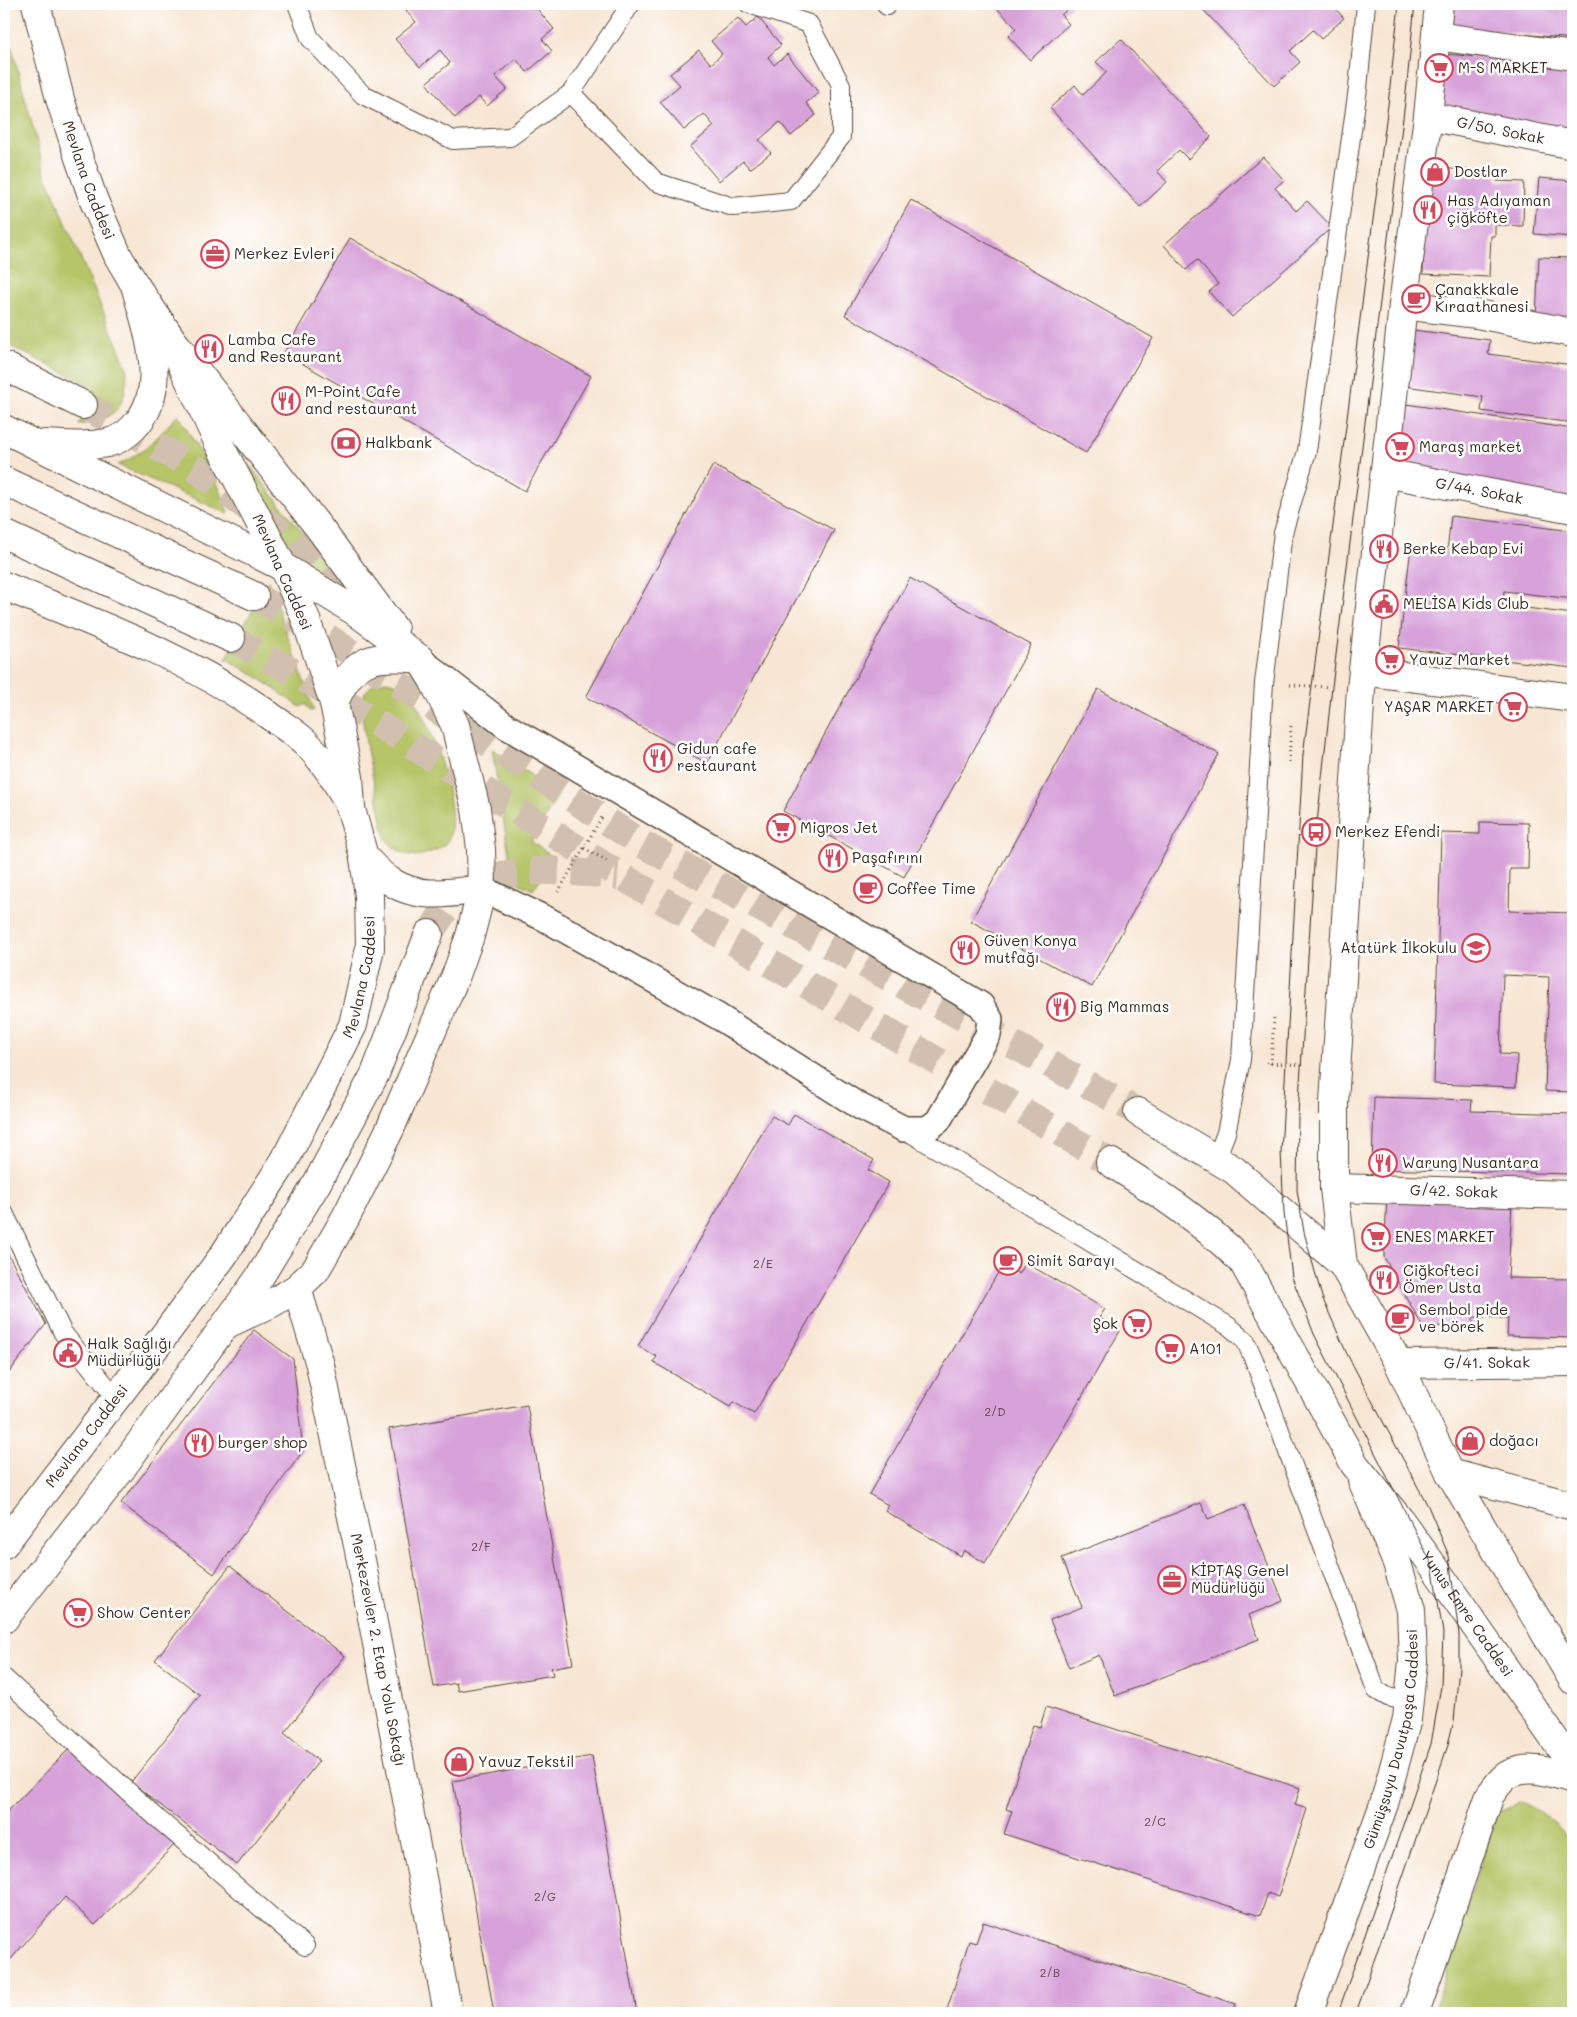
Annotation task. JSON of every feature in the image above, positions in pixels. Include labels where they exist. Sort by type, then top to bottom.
[{"type":"main road","name":"Mevlana Caddesi","points":[[36,4],[60,99],[94,201],[118,256],[135,285],[173,340],[320,529],[384,617],[420,659]]},
{"type":"main road","points":[[1344,1265],[1334,1188],[1335,1066],[1362,680],[1403,305],[1428,116],[1440,4]]},
{"type":"main road","points":[[1437,36],[1573,56]]},
{"type":"main road","name":"G/50. Sokak","points":[[1428,116],[1573,145]]},
{"type":"main road","points":[[36,444],[86,446],[109,443],[126,435],[141,421],[150,402],[154,381],[146,327],[135,285]]},
{"type":"main road","points":[[1403,305],[1477,314],[1573,333]]},
{"type":"main road","name":"Mevlana Caddesi","points":[[4,1544],[223,1256],[286,1160],[353,1025],[370,948],[369,896],[364,857],[351,809],[349,777],[334,703],[305,617],[283,568],[214,433],[180,360],[173,340]]},
{"type":"main road","points":[[4,366],[83,405]]},
{"type":"main road","points":[[4,429],[283,568],[353,610],[420,659],[445,702],[457,734],[476,809],[481,849],[482,890],[470,936],[390,1129],[346,1217],[315,1271],[297,1288],[272,1303],[227,1324]]},
{"type":"main road","name":"G/44. Sokak","points":[[1385,474],[1573,510]]},
{"type":"main road","points":[[4,481],[254,596]]},
{"type":"main road","points":[[4,534],[231,638]]},
{"type":"main road","points":[[4,586],[102,626],[177,661],[238,693],[306,743],[339,783],[351,809]]},
{"type":"main road","points":[[334,703],[341,686],[354,670],[367,662],[376,658],[391,656],[420,659]]},
{"type":"main road","points":[[1362,680],[1573,698]]},
{"type":"main road","points":[[364,857],[390,881],[416,893],[442,894],[482,890]]},
{"type":"main road","points":[[4,1619],[119,1472],[259,1278],[317,1182],[375,1074],[429,934]]},
{"type":"main road","points":[[1138,1112],[1234,1170],[1344,1265],[1399,1364],[1450,1473],[1573,1680]]},
{"type":"main road","points":[[1110,1162],[1178,1206],[1216,1235],[1243,1262],[1355,1465]]},
{"type":"main road","name":"G/42. Sokak","points":[[1334,1188],[1573,1195]]},
{"type":"main road","name":"Merkezevler 2. Etap Yolu Sokağı","points":[[297,1288],[320,1365],[359,1550],[448,2013]]},
{"type":"main road","name":"G/41. Sokak","points":[[1399,1364],[1573,1362]]},
{"type":"main road","name":"Gümüşsuyu Davutpaşa Caddesi","points":[[1308,2013],[1384,1804],[1407,1719],[1413,1661],[1411,1610],[1394,1555],[1355,1465]]},
{"type":"main road","name":"Yunus Emre Caddesi","points":[[1355,1465],[1426,1556],[1573,1766]]},
{"type":"main road","points":[[1450,1473],[1573,1506]]},
{"type":"main road","points":[[1416,2013],[1490,1795],[1500,1782],[1511,1773],[1524,1770],[1542,1770],[1573,1780]]},
{"type":"street","points":[[420,659],[506,726],[981,1005],[990,1019],[988,1035],[938,1121],[927,1129],[904,1129],[860,1106],[719,1017],[543,917],[482,890]]},
{"type":"lane","points":[[297,4],[310,38],[363,94],[453,140],[510,138],[571,93],[631,4]]},
{"type":"lane","points":[[571,93],[656,182],[733,207],[791,201],[841,137],[841,85],[809,24],[749,4]]},
{"type":"lane","points":[[1216,1159],[1226,1133],[1241,1060],[1264,684],[1283,533],[1307,451],[1358,88],[1366,4]]},
{"type":"lane","points":[[904,1129],[1230,1327],[1244,1340],[1254,1360],[1376,1690],[1388,1697],[1409,1702]]},
{"type":"lane","points":[[4,1213],[63,1333],[116,1398]]},
{"type":"lane","points":[[4,1678],[156,1817],[305,1946]]},
{"type":"path","points":[[1264,684],[1362,680]]},
{"type":"path","points":[[543,917],[618,791]]},
{"type":"path","points":[[584,848],[607,861]]},
{"type":"path","points":[[602,869],[611,854]]},
{"type":"path","points":[[1271,1064],[1274,1018]]},
{"type":"path","points":[[1241,1060],[1271,1064],[1335,1066]]},
{"type":"green space","points":[[4,18],[45,173],[127,368],[124,393],[117,409],[102,419],[79,425],[95,388],[4,343]]},
{"type":"green space","points":[[178,414],[216,480],[229,514],[118,465],[136,455],[151,443]]},
{"type":"green space","points":[[249,465],[347,589],[300,563],[245,467]]},
{"type":"green space","points":[[268,581],[314,710],[310,711],[306,704],[300,707],[256,676],[226,659]]},
{"type":"green space","points":[[386,681],[401,686],[415,701],[433,740],[447,786],[451,808],[451,827],[448,840],[440,848],[422,855],[416,856],[401,852],[386,839],[367,750],[361,708],[365,692],[373,684]]},
{"type":"green space","points":[[492,749],[559,794],[531,841],[554,858],[533,890],[513,880]]},
{"type":"green space","points":[[1520,1802],[1553,1820],[1573,1847],[1573,2013],[1433,2013],[1497,1812]]},
{"type":"building","points":[[415,4],[533,4],[554,29],[542,39],[552,51],[527,72],[516,59],[495,76],[507,89],[487,106],[479,97],[455,118],[426,83],[450,63],[440,50],[420,67],[395,39],[416,22],[406,11]]},
{"type":"building","points":[[993,4],[1073,4],[1061,15],[1069,24],[1030,60],[1008,36],[1016,28]]},
{"type":"building","points":[[1198,4],[1331,4],[1344,18],[1321,39],[1313,30],[1290,51],[1300,62],[1274,86]]},
{"type":"building","points":[[1450,4],[1573,4],[1573,39],[1448,27]]},
{"type":"building","points":[[758,17],[781,45],[768,57],[774,65],[787,54],[819,93],[806,103],[816,115],[791,136],[780,122],[759,140],[771,153],[750,169],[743,161],[719,181],[690,147],[714,126],[704,114],[684,130],[660,102],[680,85],[670,74],[699,50],[711,64],[722,54],[711,41],[738,18],[746,27]]},
{"type":"building","points":[[1121,39],[1211,137],[1188,159],[1179,150],[1157,171],[1167,182],[1140,207],[1050,108],[1075,85],[1083,95],[1107,72],[1096,62]]},
{"type":"building","points":[[1444,54],[1542,62],[1573,67],[1573,137],[1439,115]]},
{"type":"building","points":[[1263,157],[1284,180],[1275,188],[1296,211],[1307,201],[1332,227],[1232,317],[1209,292],[1218,284],[1197,260],[1186,270],[1164,245]]},
{"type":"building","points":[[1427,168],[1497,171],[1497,181],[1524,182],[1523,226],[1495,225],[1495,236],[1491,236],[1489,277],[1423,274]]},
{"type":"building","points":[[1539,178],[1573,181],[1573,237],[1534,234]]},
{"type":"building","points":[[911,200],[1153,338],[1086,453],[845,315]]},
{"type":"building","points":[[350,238],[591,376],[525,491],[284,353]]},
{"type":"building","points":[[1539,257],[1573,258],[1573,319],[1536,317]]},
{"type":"building","points":[[1413,330],[1490,340],[1488,354],[1573,365],[1573,423],[1481,411],[1483,397],[1405,386]]},
{"type":"building","points":[[1406,404],[1573,429],[1573,499],[1396,472]]},
{"type":"building","points":[[713,465],[834,530],[707,763],[586,697]]},
{"type":"building","points":[[1451,516],[1573,531],[1573,599],[1504,591],[1502,605],[1573,614],[1573,668],[1399,648],[1411,547],[1447,552]]},
{"type":"building","points":[[910,578],[1031,645],[904,877],[783,811]]},
{"type":"building","points":[[1098,689],[1219,754],[1092,987],[971,921]]},
{"type":"building","points":[[1480,822],[1529,823],[1528,869],[1510,869],[1509,911],[1573,913],[1573,1092],[1545,1091],[1549,977],[1503,975],[1500,1054],[1517,1055],[1516,1087],[1434,1084],[1441,833],[1480,834]]},
{"type":"building","points":[[1374,1097],[1472,1100],[1471,1111],[1573,1114],[1573,1174],[1372,1169]]},
{"type":"building","points":[[794,1114],[874,1160],[868,1170],[889,1182],[754,1414],[733,1402],[730,1407],[653,1362],[657,1357],[638,1346],[772,1116],[788,1125]]},
{"type":"building","points":[[1387,1196],[1512,1202],[1508,1278],[1573,1279],[1573,1338],[1507,1336],[1508,1318],[1473,1317],[1473,1327],[1422,1326],[1384,1257]]},
{"type":"building","points":[[4,1247],[46,1324],[4,1379]]},
{"type":"building","points":[[1026,1263],[1105,1309],[1099,1318],[1120,1331],[985,1563],[964,1550],[961,1556],[885,1511],[888,1505],[869,1494],[1003,1264],[1019,1274]]},
{"type":"building","points":[[254,1330],[293,1359],[303,1451],[214,1574],[121,1503]]},
{"type":"building","points":[[527,1405],[573,1664],[551,1668],[553,1675],[458,1691],[456,1683],[434,1687],[389,1429]]},
{"type":"building","name":"KİPTAŞ Genel Müdürlüğü","points":[[1201,1503],[1208,1519],[1244,1505],[1283,1601],[1249,1615],[1259,1639],[1115,1696],[1099,1655],[1069,1668],[1050,1620],[1082,1607],[1062,1558]]},
{"type":"building","points":[[230,1566],[345,1656],[284,1733],[319,1761],[237,1865],[131,1782],[200,1695],[155,1660]]},
{"type":"building","points":[[1046,1707],[1300,1788],[1295,1805],[1307,1809],[1278,1897],[1268,1893],[1260,1916],[1004,1834],[1012,1811],[1006,1809],[1033,1725],[1040,1727]]},
{"type":"building","points":[[72,1746],[176,1843],[95,1925],[65,1897],[4,1967],[4,1815]]},
{"type":"building","points":[[592,1756],[637,2013],[494,2013],[453,1781]]},
{"type":"building","points":[[983,1922],[1236,2004],[1233,2013],[946,2013],[969,1941],[976,1943]]},
{"type":"tunnel","points":[[83,405],[195,468],[367,598]]},
{"type":"tunnel","points":[[254,596],[316,630],[642,844],[1138,1112]]},
{"type":"tunnel","points":[[231,638],[311,682],[621,876],[1110,1162]]},
{"type":"tunnel","points":[[444,682],[483,742]]},
{"type":"tunnel","points":[[429,934],[446,909],[463,893],[482,882],[504,875],[526,871],[549,871],[618,876]]},
{"type":"tram line","points":[[1338,2013],[1431,1744],[1441,1686],[1443,1633],[1432,1564],[1314,1334],[1292,1277],[1284,1213],[1281,1152],[1303,755],[1388,105],[1399,4]]},
{"type":"tram line","points":[[1356,2013],[1447,1748],[1454,1721],[1459,1668],[1459,1635],[1449,1556],[1428,1506],[1347,1354],[1322,1297],[1304,1232],[1297,1190],[1298,1115],[1316,832],[1332,687],[1405,102],[1415,4]]},
{"type":"place","name":"M-S MARKET","points":[[1439,68]]},
{"type":"place","name":"Dostlar","points":[[1435,172]]},
{"type":"place","name":"Has Adıyaman çiğköfte","points":[[1428,210]]},
{"type":"place","name":"Merkez Evleri","points":[[215,254]]},
{"type":"place","name":"Çanakkkale Kıraathanesi","points":[[1416,299]]},
{"type":"place","name":"Lamba Cafe and Restaurant","points":[[209,349]]},
{"type":"place","name":"M-Point Cafe and restaurant","points":[[286,401]]},
{"type":"place","name":"Halkbank","points":[[346,443]]},
{"type":"place","name":"Maraş market","points":[[1400,447]]},
{"type":"place","name":"Berke Kebap Evi","points":[[1384,549]]},
{"type":"place","name":"MELİSA Kids Club","points":[[1384,604]]},
{"type":"place","name":"Yavuz Market","points":[[1390,660]]},
{"type":"place","name":"YAŞAR MARKET","points":[[1513,707]]},
{"type":"place","name":"Gidun cafe restaurant","points":[[658,758]]},
{"type":"place","name":"Migros Jet","points":[[781,828]]},
{"type":"place","name":"Merkez Efendi","points":[[1316,832]]},
{"type":"place","name":"Paşafırını","points":[[833,858]]},
{"type":"place","name":"Coffee Time","points":[[868,889]]},
{"type":"place","name":"Atatürk İlkokulu","points":[[1476,948]]},
{"type":"place","name":"Güven Konya mutfağı","points":[[965,950]]},
{"type":"place","name":"Big Mammas","points":[[1061,1007]]},
{"type":"place","name":"Warung Nusantara","points":[[1383,1163]]},
{"type":"place","name":"ENES MARKET","points":[[1376,1237]]},
{"type":"place","name":"Simit Sarayı","points":[[1008,1261]]},
{"type":"place","name":"Ciğkofteci Ömer Usta","points":[[1384,1280]]},
{"type":"place","name":"Sembol pide ve börek","points":[[1400,1319]]},
{"type":"place","name":"Şok","points":[[1137,1324]]},
{"type":"place","name":"A101","points":[[1170,1349]]},
{"type":"place","name":"Halk Sağlığı Müdürlüğü","points":[[68,1353]]},
{"type":"place","name":"doğacı","points":[[1470,1441]]},
{"type":"place","name":"burger shop","points":[[199,1443]]},
{"type":"place","name":"KİPTAŞ Genel Müdürlüğü","points":[[1172,1580]]},
{"type":"place","name":"Show Center","points":[[78,1613]]},
{"type":"place","name":"Yavuz Tekstil","points":[[459,1762]]}]
